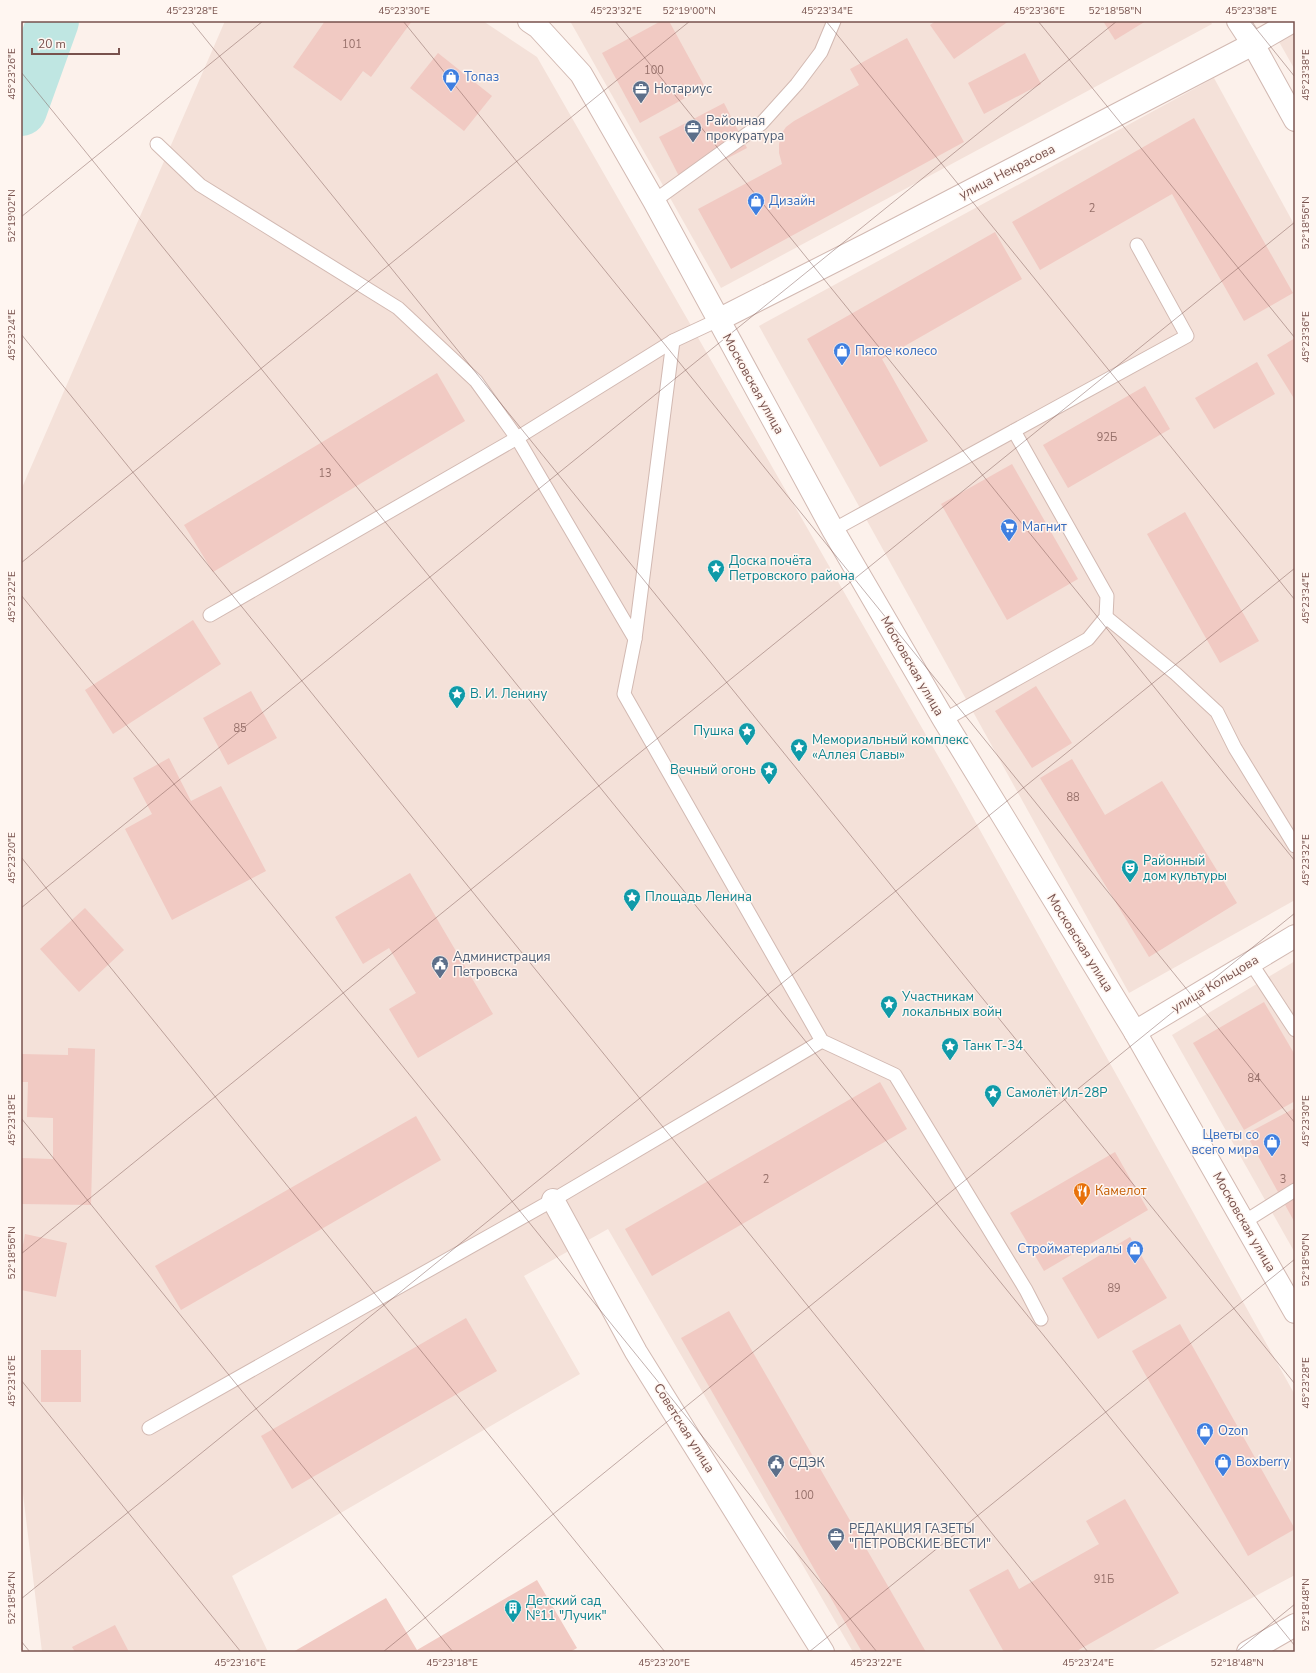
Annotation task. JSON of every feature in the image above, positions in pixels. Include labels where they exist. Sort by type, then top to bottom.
[{"type":"street","name":"Московская улица","points":[[529,21],[538,27],[581,74],[654,201],[833,530],[944,720],[1135,1032],[1295,1312]]},
{"type":"street","points":[[1238,21],[1253,44],[1295,120]]},
{"type":"street","name":"улица Некрасова","points":[[718,320],[868,244],[1253,44],[1293,21]]},
{"type":"street","name":"улица Кольцова","points":[[1135,1032],[1295,936]]},
{"type":"street","name":"Советская улица","points":[[553,1200],[636,1352],[823,1652]]},
{"type":"street","points":[[1248,1652],[1295,1624]]},
{"type":"lane","points":[[654,201],[761,124],[797,84],[821,52],[834,21]]},
{"type":"lane","points":[[157,144],[200,185],[398,308],[476,381],[517,438],[635,639]]},
{"type":"lane","points":[[833,530],[1187,336],[1137,245]]},
{"type":"lane","points":[[210,615],[517,438],[673,341],[718,320]]},
{"type":"lane","points":[[673,341],[635,639],[624,694],[822,1042],[895,1075],[1026,1290],[1041,1319]]},
{"type":"lane","points":[[944,720],[1088,640],[1106,617],[1106,596],[1014,431]]},
{"type":"lane","points":[[1106,617],[1176,674],[1217,712],[1235,748],[1295,846]]},
{"type":"lane","points":[[1251,963],[1295,1030]]},
{"type":"lane","points":[[149,1428],[553,1200],[822,1042]]},
{"type":"lane","points":[[1244,1222],[1295,1190]]},
{"type":"shaded area","points":[[225,21],[483,21],[537,57],[957,789],[1295,1395],[1295,1575],[1150,1652],[853,1652],[608,1229],[524,1276],[580,1374],[232,1576],[268,1652],[42,1652],[21,1477],[21,490]]},
{"type":"shaded area","points":[[570,21],[1210,21],[1212,24],[721,288]]},
{"type":"shaded area","points":[[1295,29],[1295,70],[1278,40]]},
{"type":"shaded area","points":[[1214,78],[1295,226],[1295,900],[1129,993],[759,326]]},
{"type":"shaded area","points":[[1295,961],[1295,1253],[1172,1035]]},
{"type":"building","points":[[325,21],[412,21],[371,77],[363,71],[341,101],[293,67]]},
{"type":"building","points":[[661,21],[669,21],[705,87],[640,123],[602,53]]},
{"type":"building","points":[[936,21],[1009,21],[954,59],[930,25]]},
{"type":"building","points":[[1103,21],[1146,21],[1115,40]]},
{"type":"building","points":[[907,38],[964,142],[731,269],[698,209],[782,164],[779,153],[779,144],[782,133],[786,127],[794,121],[859,85],[850,69]]},
{"type":"building","name":"Топаз","points":[[438,53],[492,96],[464,131],[410,88]]},
{"type":"building","points":[[1025,53],[1041,84],[984,114],[968,83]]},
{"type":"building","points":[[724,103],[747,148],[682,182],[659,137]]},
{"type":"building","points":[[1194,118],[1293,293],[1244,321],[1172,194],[1040,270],[1012,222]]},
{"type":"building","points":[[995,232],[1022,279],[882,359],[928,441],[880,467],[807,339]]},
{"type":"building","points":[[1295,338],[1295,400],[1267,355]]},
{"type":"building","points":[[1257,362],[1275,394],[1214,429],[1195,398]]},
{"type":"building","points":[[437,373],[465,421],[213,572],[184,525]]},
{"type":"building","points":[[1145,386],[1170,429],[1068,488],[1043,445]]},
{"type":"building","name":"Магнит","points":[[1012,464],[1078,579],[1007,620],[941,504]]},
{"type":"building","points":[[1185,512],[1259,641],[1220,663],[1147,534]]},
{"type":"building","points":[[193,620],[221,664],[113,734],[85,690]]},
{"type":"building","points":[[1036,686],[1072,743],[1032,768],[995,711]]},
{"type":"building","points":[[251,691],[277,738],[228,765],[203,718]]},
{"type":"building","points":[[169,758],[191,801],[221,786],[266,871],[172,920],[125,829],[152,814],[133,778]]},
{"type":"building","points":[[1072,759],[1105,815],[1162,781],[1237,903],[1149,957],[1040,778]]},
{"type":"building","name":"Администрация Петровска","points":[[410,873],[493,1014],[418,1058],[389,1009],[416,993],[389,948],[363,964],[335,917]]},
{"type":"building","points":[[85,908],[124,950],[79,992],[40,949]]},
{"type":"building","points":[[1264,1002],[1295,1055],[1295,1101],[1244,1130],[1193,1043]]},
{"type":"building","points":[[68,1048],[95,1049],[91,1205],[21,1204],[21,1158],[53,1159],[53,1118],[27,1117],[28,1082],[21,1082],[21,1054],[68,1055]]},
{"type":"building","points":[[880,1082],[907,1129],[652,1276],[625,1229]]},
{"type":"building","points":[[1295,1108],[1295,1223],[1246,1134]]},
{"type":"building","points":[[416,1116],[441,1160],[181,1310],[155,1266]]},
{"type":"building","points":[[1115,1152],[1148,1210],[1044,1271],[1010,1213]]},
{"type":"building","points":[[25,1234],[67,1243],[56,1297],[21,1290],[21,1255]]},
{"type":"building","points":[[1130,1237],[1167,1298],[1098,1339],[1062,1278]]},
{"type":"building","points":[[729,1311],[926,1652],[862,1652],[681,1338]]},
{"type":"building","points":[[466,1318],[497,1371],[292,1489],[261,1436]]},
{"type":"building","points":[[1180,1324],[1295,1529],[1248,1556],[1132,1351]]},
{"type":"building","points":[[41,1350],[81,1350],[81,1402],[41,1402]]},
{"type":"building","points":[[1125,1499],[1179,1593],[1075,1652],[1004,1652],[969,1590],[1008,1569],[1019,1589],[1099,1544],[1086,1521]]},
{"type":"building","name":"Детский сад №11 \"Лучик\"","points":[[537,1580],[577,1648],[570,1652],[293,1652],[386,1598],[417,1650]]},
{"type":"building","points":[[115,1625],[129,1652],[75,1652],[72,1647]]},
{"type":"waterway","points":[[21,110],[53,21]]},
{"type":"place","name":"Топаз","points":[[451,92]]},
{"type":"place","name":"Нотариус","points":[[641,104]]},
{"type":"place","name":"Районная прокуратура","points":[[693,143]]},
{"type":"place","name":"Дизайн","points":[[756,216]]},
{"type":"place","name":"Пятое колесо","points":[[842,366]]},
{"type":"place","name":"Магнит","points":[[1009,542]]},
{"type":"place","name":"Доска почёта Петровского района","points":[[716,583]]},
{"type":"place","name":"В. И. Ленину","points":[[457,709]]},
{"type":"place","name":"Пушка","points":[[747,746]]},
{"type":"place","name":"Мемориальный комплекс «Аллея Славы»","points":[[799,762]]},
{"type":"place","name":"Вечный огонь","points":[[769,785]]},
{"type":"place","name":"Районный дом культуры","points":[[1130,883]]},
{"type":"place","name":"Площадь Ленина","points":[[632,912]]},
{"type":"place","name":"Администрация Петровска","points":[[440,979]]},
{"type":"place","name":"Участникам локальных войн","points":[[889,1019]]},
{"type":"place","name":"Танк Т-34","points":[[950,1061]]},
{"type":"place","name":"Самолёт Ил-28Р","points":[[993,1108]]},
{"type":"place","name":"Цветы со всего мира","points":[[1272,1157]]},
{"type":"place","name":"Камелот","points":[[1082,1206]]},
{"type":"place","name":"Стройматериалы","points":[[1135,1264]]},
{"type":"place","name":"Ozon","points":[[1205,1446]]},
{"type":"place","name":"Boxberry","points":[[1223,1477]]},
{"type":"place","name":"СДЭК","points":[[776,1478]]},
{"type":"place","name":"РЕДАКЦИЯ ГАЗЕТЫ \"ПЕТРОВСКИЕ ВЕСТИ\"","points":[[836,1551]]},
{"type":"place","name":"Детский сад №11 \"Лучик\"","points":[[513,1623]]}]
